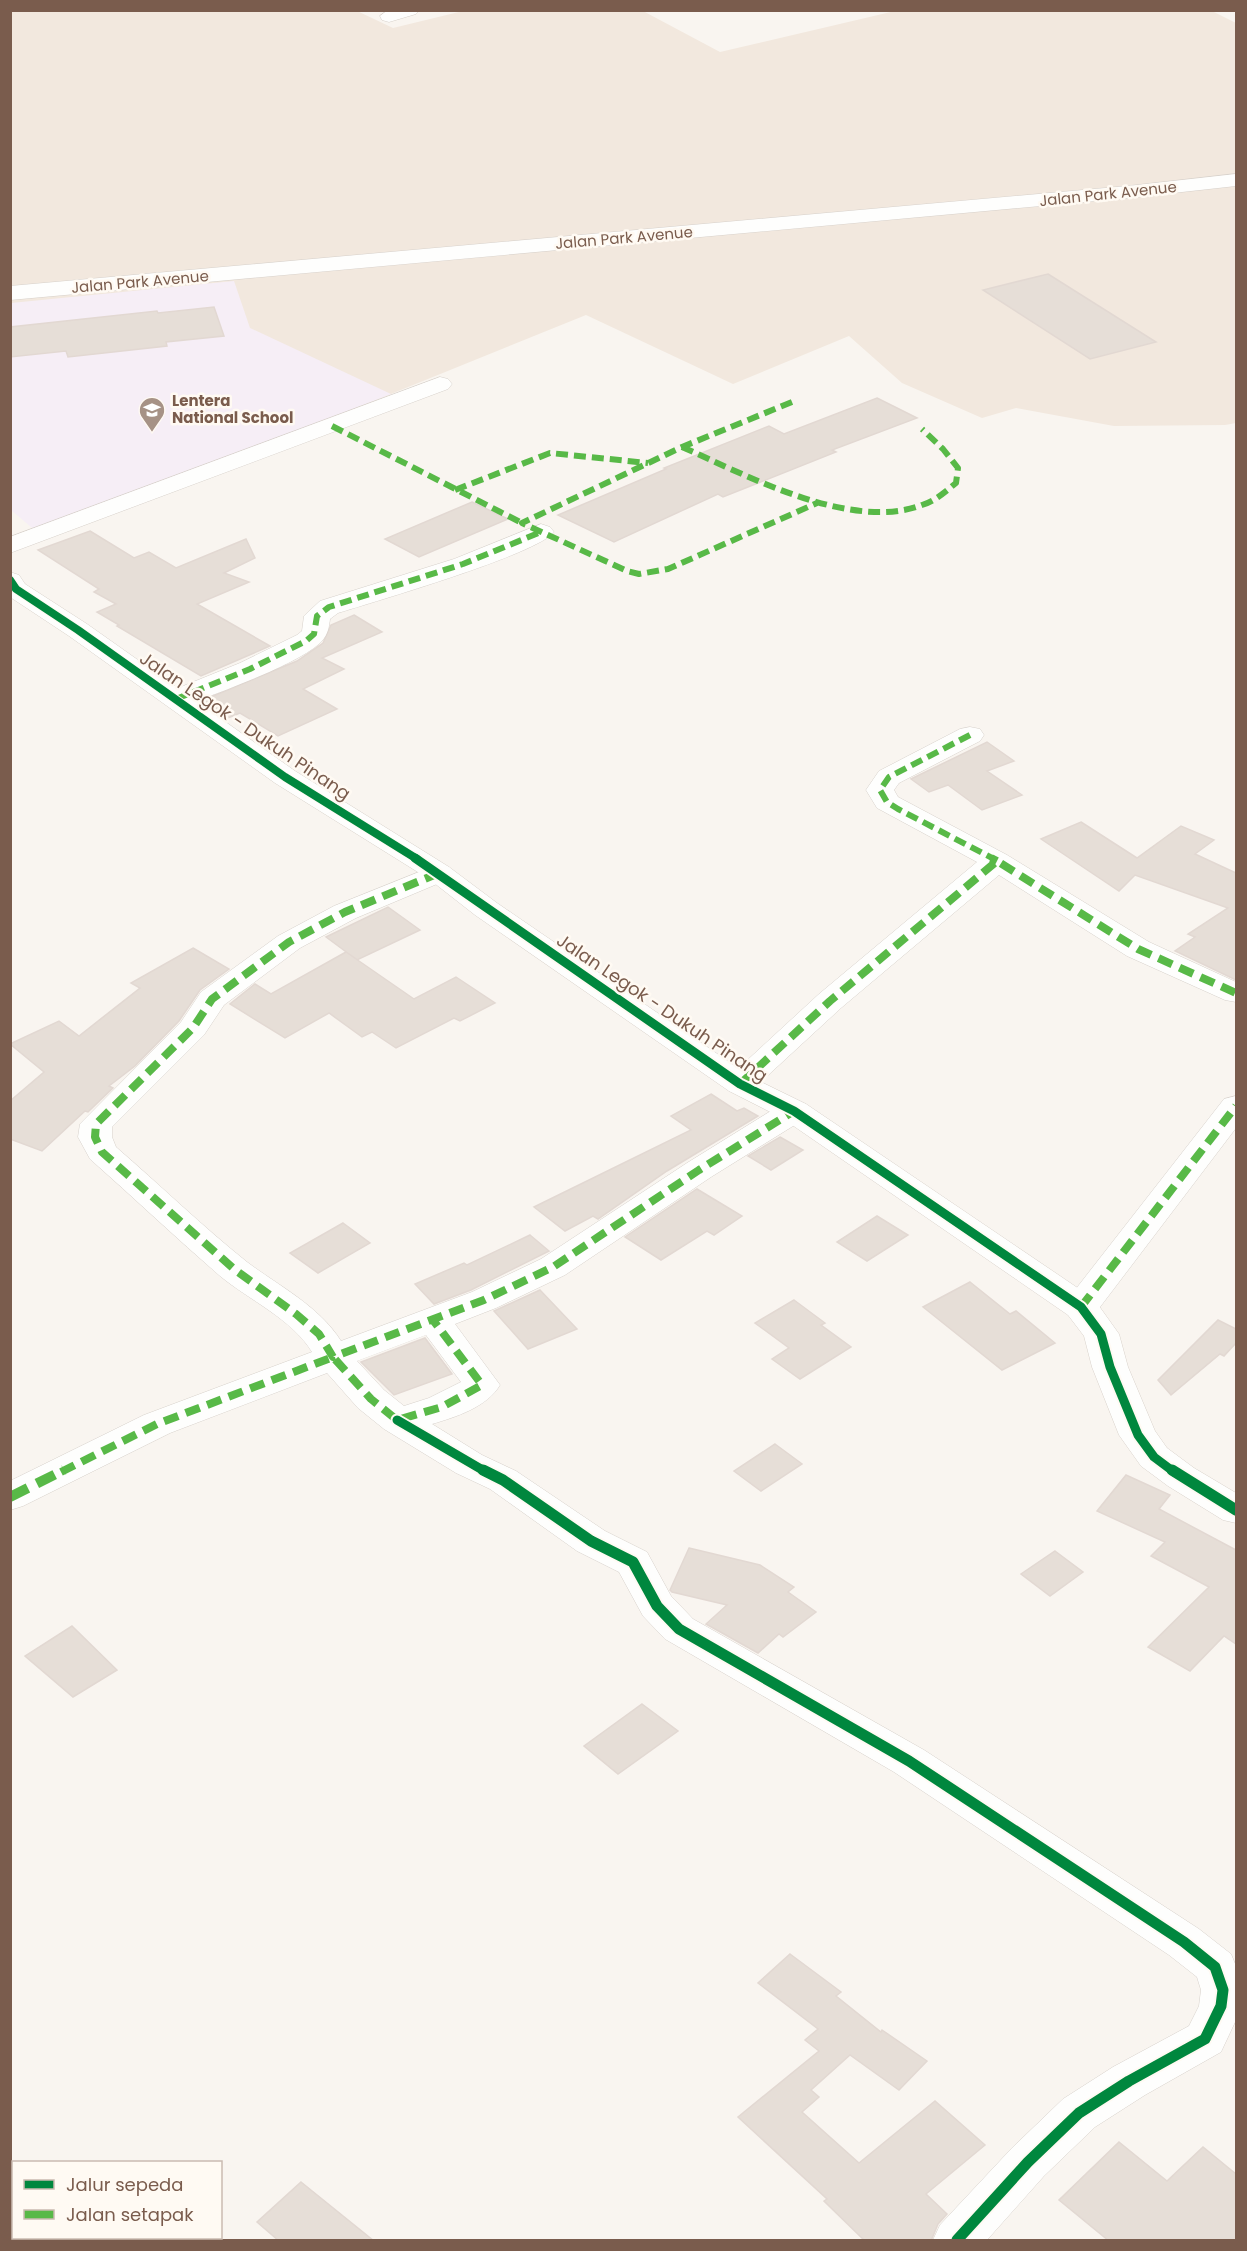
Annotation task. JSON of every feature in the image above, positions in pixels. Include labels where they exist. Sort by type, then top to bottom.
[{"type":"street","points":[[389,16],[410,10]]},
{"type":"street","name":"Jalan Park Avenue","points":[[10,279],[1116,180],[1236,166]]},
{"type":"street","name":"Jalan Park Avenue","points":[[10,294],[1116,194],[1236,180]]},
{"type":"street","points":[[10,546],[440,384]]},
{"type":"street","points":[[176,699],[310,638],[316,628],[317,616],[329,607],[435,574],[514,545],[541,532]]},
{"type":"street","name":"Jalan Legok - Dukuh Pinang","points":[[10,579],[16,589],[285,777],[439,873],[486,909],[740,1084],[794,1111],[1081,1307],[1101,1334],[1110,1367],[1138,1436],[1154,1456],[1181,1477],[1236,1510]]},
{"type":"street","points":[[970,735],[889,777],[880,790],[887,802],[997,861],[1138,949],[1236,993]]},
{"type":"street","points":[[740,1084],[830,1000],[997,861]]},
{"type":"street","points":[[439,873],[345,912],[289,942],[212,999],[193,1028],[96,1124],[95,1137],[102,1152],[234,1269],[319,1334],[333,1356],[371,1399],[397,1420],[469,1464],[503,1480],[591,1541],[633,1562],[657,1606],[679,1629],[909,1761],[1184,1942],[1215,1967],[1223,1990],[1221,2006],[1205,2039],[1129,2081],[1079,2113],[1028,2162],[957,2241]]},
{"type":"street","points":[[1081,1307],[1236,1106]]},
{"type":"street","points":[[10,1497],[156,1424],[484,1300],[553,1267],[699,1170],[794,1111]]},
{"type":"street","points":[[397,1420],[415,1417],[470,1395],[482,1385],[433,1320]]},
{"type":"shaded area","points":[[355,10],[393,28],[463,11],[643,11],[720,52],[895,11],[1210,10],[1236,23],[1236,423],[1114,426],[1016,408],[982,418],[902,383],[849,336],[733,384],[586,315],[196,473],[11,510],[11,11]]},
{"type":"shaded area","name":"Lentera National School","points":[[234,281],[250,328],[391,394],[38,533],[11,510],[11,303]]},
{"type":"building","points":[[1048,274],[1156,342],[1090,359],[983,290]]},
{"type":"building","points":[[214,307],[224,336],[166,342],[167,346],[68,357],[66,351],[10,357],[10,327]]},
{"type":"building","points":[[877,398],[917,418],[832,450],[836,452],[723,497],[718,494],[614,542],[558,515],[666,469],[664,468],[769,426],[784,434]]},
{"type":"building","points":[[472,502],[508,519],[419,557],[385,539]]},
{"type":"building","points":[[90,531],[134,558],[149,552],[176,568],[246,539],[255,558],[224,573],[249,582],[197,604],[270,646],[201,676],[117,626],[119,625],[97,612],[116,604],[94,592],[99,589],[38,550]]},
{"type":"building","points":[[354,615],[382,632],[322,658],[344,669],[303,689],[337,709],[278,736],[240,713],[228,718],[201,701],[297,661],[323,643],[331,625]]},
{"type":"building","points":[[987,742],[1014,761],[987,771],[1022,795],[982,810],[948,785],[929,792],[911,779]]},
{"type":"building","points":[[1081,822],[1137,858],[1181,826],[1214,840],[1195,854],[1236,873],[1236,980],[1175,951],[1195,937],[1188,934],[1228,908],[1135,875],[1119,891],[1041,839]]},
{"type":"building","points":[[388,907],[420,930],[357,960],[326,937]]},
{"type":"building","points":[[193,948],[229,969],[200,990],[179,1021],[135,1066],[109,1086],[113,1088],[42,1151],[10,1139],[10,1101],[44,1072],[10,1044],[59,1021],[79,1036],[140,988],[131,983]]},
{"type":"building","points":[[346,952],[414,999],[456,977],[495,1003],[460,1021],[454,1018],[396,1048],[372,1032],[362,1037],[329,1013],[285,1038],[230,1004],[255,984],[271,994]]},
{"type":"building","points":[[711,1094],[737,1111],[744,1108],[758,1116],[667,1171],[598,1219],[593,1216],[565,1231],[534,1207],[691,1130],[671,1116]]},
{"type":"building","points":[[780,1137],[803,1150],[771,1170],[748,1156]]},
{"type":"building","points":[[697,1189],[742,1216],[714,1235],[707,1231],[661,1260],[625,1237]]},
{"type":"building","points":[[877,1216],[908,1235],[867,1261],[837,1242]]},
{"type":"building","points":[[343,1223],[370,1243],[318,1273],[290,1253]]},
{"type":"building","points":[[530,1235],[549,1251],[471,1290],[434,1304],[415,1284],[464,1263],[467,1265]]},
{"type":"building","points":[[970,1282],[1010,1314],[1016,1311],[1055,1343],[1002,1370],[923,1307]]},
{"type":"building","points":[[540,1290],[577,1329],[528,1349],[494,1311]]},
{"type":"building","points":[[794,1300],[825,1323],[821,1325],[851,1347],[800,1379],[772,1359],[789,1348],[755,1323]]},
{"type":"building","points":[[1218,1320],[1236,1329],[1236,1343],[1224,1356],[1220,1354],[1171,1395],[1158,1380]]},
{"type":"building","points":[[425,1338],[452,1374],[394,1395],[361,1362]]},
{"type":"building","points":[[775,1444],[802,1464],[761,1491],[734,1471]]},
{"type":"building","points":[[1126,1475],[1170,1495],[1159,1509],[1236,1550],[1236,1644],[1224,1636],[1190,1671],[1148,1647],[1209,1587],[1151,1556],[1165,1542],[1097,1511]]},
{"type":"building","points":[[689,1548],[760,1565],[794,1587],[788,1592],[816,1612],[783,1637],[779,1634],[758,1653],[706,1624],[727,1605],[670,1590]]},
{"type":"building","points":[[1055,1551],[1083,1572],[1050,1596],[1021,1574]]},
{"type":"building","points":[[72,1626],[117,1670],[73,1697],[25,1656]]},
{"type":"building","points":[[642,1704],[678,1731],[618,1774],[584,1746]]},
{"type":"building","points":[[790,1954],[841,1992],[836,1996],[881,2032],[882,2030],[927,2061],[899,2090],[850,2055],[811,2090],[819,2097],[802,2112],[859,2163],[935,2101],[985,2145],[926,2194],[947,2214],[938,2224],[931,2241],[865,2241],[824,2201],[827,2199],[738,2117],[819,2051],[805,2040],[818,2029],[758,1983]]},
{"type":"building","points":[[1119,2142],[1167,2181],[1203,2147],[1236,2174],[1236,2241],[1109,2241],[1059,2200]]},
{"type":"building","points":[[301,2182],[374,2241],[279,2241],[257,2222]]},
{"type":"marked path","points":[[792,402],[682,447],[522,523],[627,571],[639,574],[668,569],[817,503]]},
{"type":"marked path","points":[[332,426],[522,523]]},
{"type":"marked path","points":[[682,447],[794,495],[823,504],[883,511],[913,508],[925,504],[956,483],[958,468],[943,449],[922,429]]},
{"type":"marked path","points":[[455,490],[550,453],[648,463]]},
{"type":"marked path","points":[[176,699],[250,669],[306,641],[314,634],[317,616],[329,607],[463,564],[541,532]]},
{"type":"marked path","points":[[970,735],[889,777],[880,790],[887,802],[898,809],[997,861]]},
{"type":"marked path","points":[[740,1084],[830,1001],[997,861],[1138,949],[1236,993]]},
{"type":"marked path","points":[[439,873],[345,912],[289,942],[212,999],[193,1028],[96,1124],[95,1137],[102,1152],[234,1269],[296,1314],[319,1334],[333,1357],[484,1300],[553,1267],[699,1170],[794,1111]]},
{"type":"marked path","points":[[1081,1307],[1236,1106]]},
{"type":"marked path","points":[[10,1497],[157,1424],[333,1357],[371,1399],[397,1420],[442,1407],[482,1385],[433,1320]]},
{"type":"cycle path","points":[[10,580],[16,589],[78,630],[285,777],[439,873],[486,909],[740,1084],[794,1111],[1081,1307],[1101,1334],[1110,1367],[1138,1435],[1154,1457],[1181,1477],[1236,1510]]},
{"type":"cycle path","points":[[397,1420],[469,1464],[503,1480],[591,1541],[633,1562],[657,1606],[679,1629],[909,1761],[1184,1942],[1215,1967],[1223,1990],[1221,2006],[1205,2039],[1129,2081],[1079,2113],[1028,2162],[957,2240]]},
{"type":"place","name":"Lentera National School","points":[[152,433]]}]
